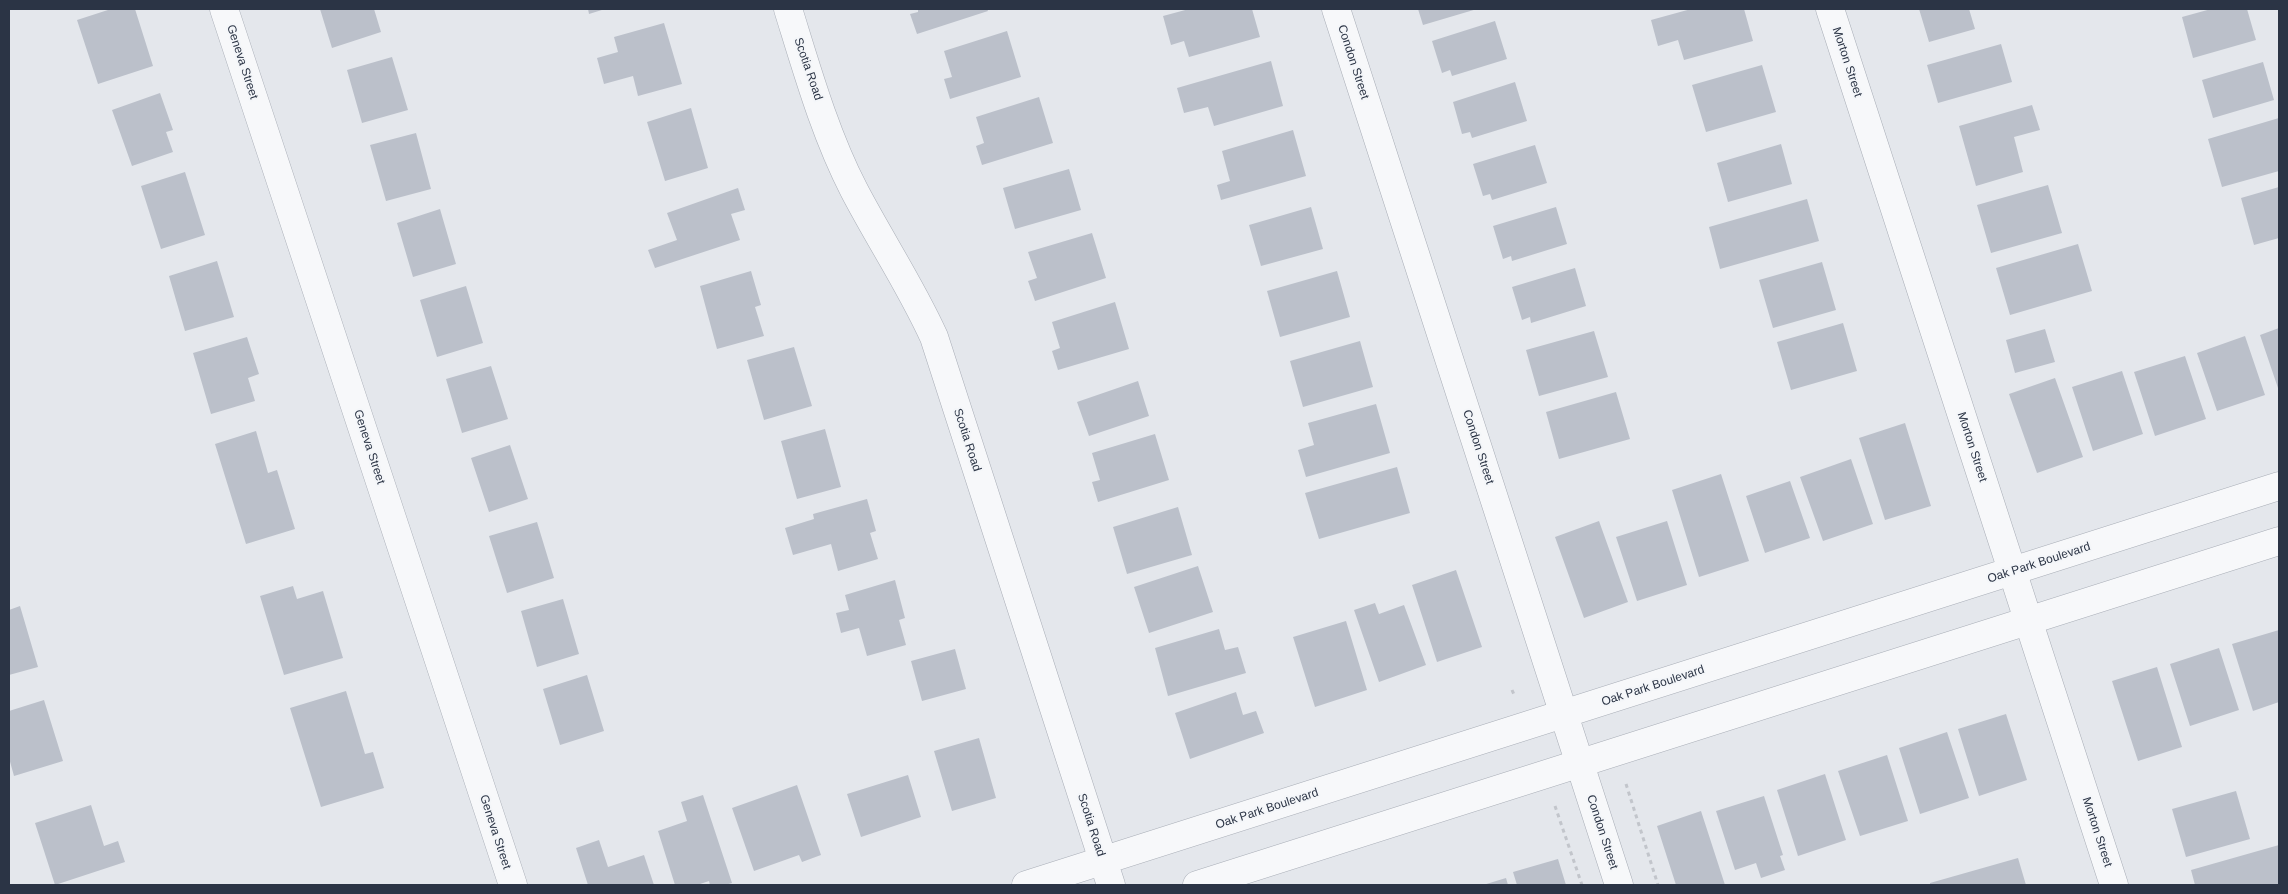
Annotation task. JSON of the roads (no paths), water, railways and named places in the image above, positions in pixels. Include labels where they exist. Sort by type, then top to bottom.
[{"type":"street","name":"Geneva Street","points":[[224,9],[513,885]]},
{"type":"street","name":"Scotia Road","points":[[788,9],[840,160],[854,190],[912,290],[934,337],[1107,874]]},
{"type":"street","name":"Condon Street","points":[[1336,9],[1619,885]]},
{"type":"street","name":"Morton Street","points":[[1830,9],[2114,885]]},
{"type":"street","name":"Oak Park Boulevard","points":[[1026,885],[1107,874],[1564,714],[2279,486]]},
{"type":"street","points":[[1197,885],[2279,541]]}]
